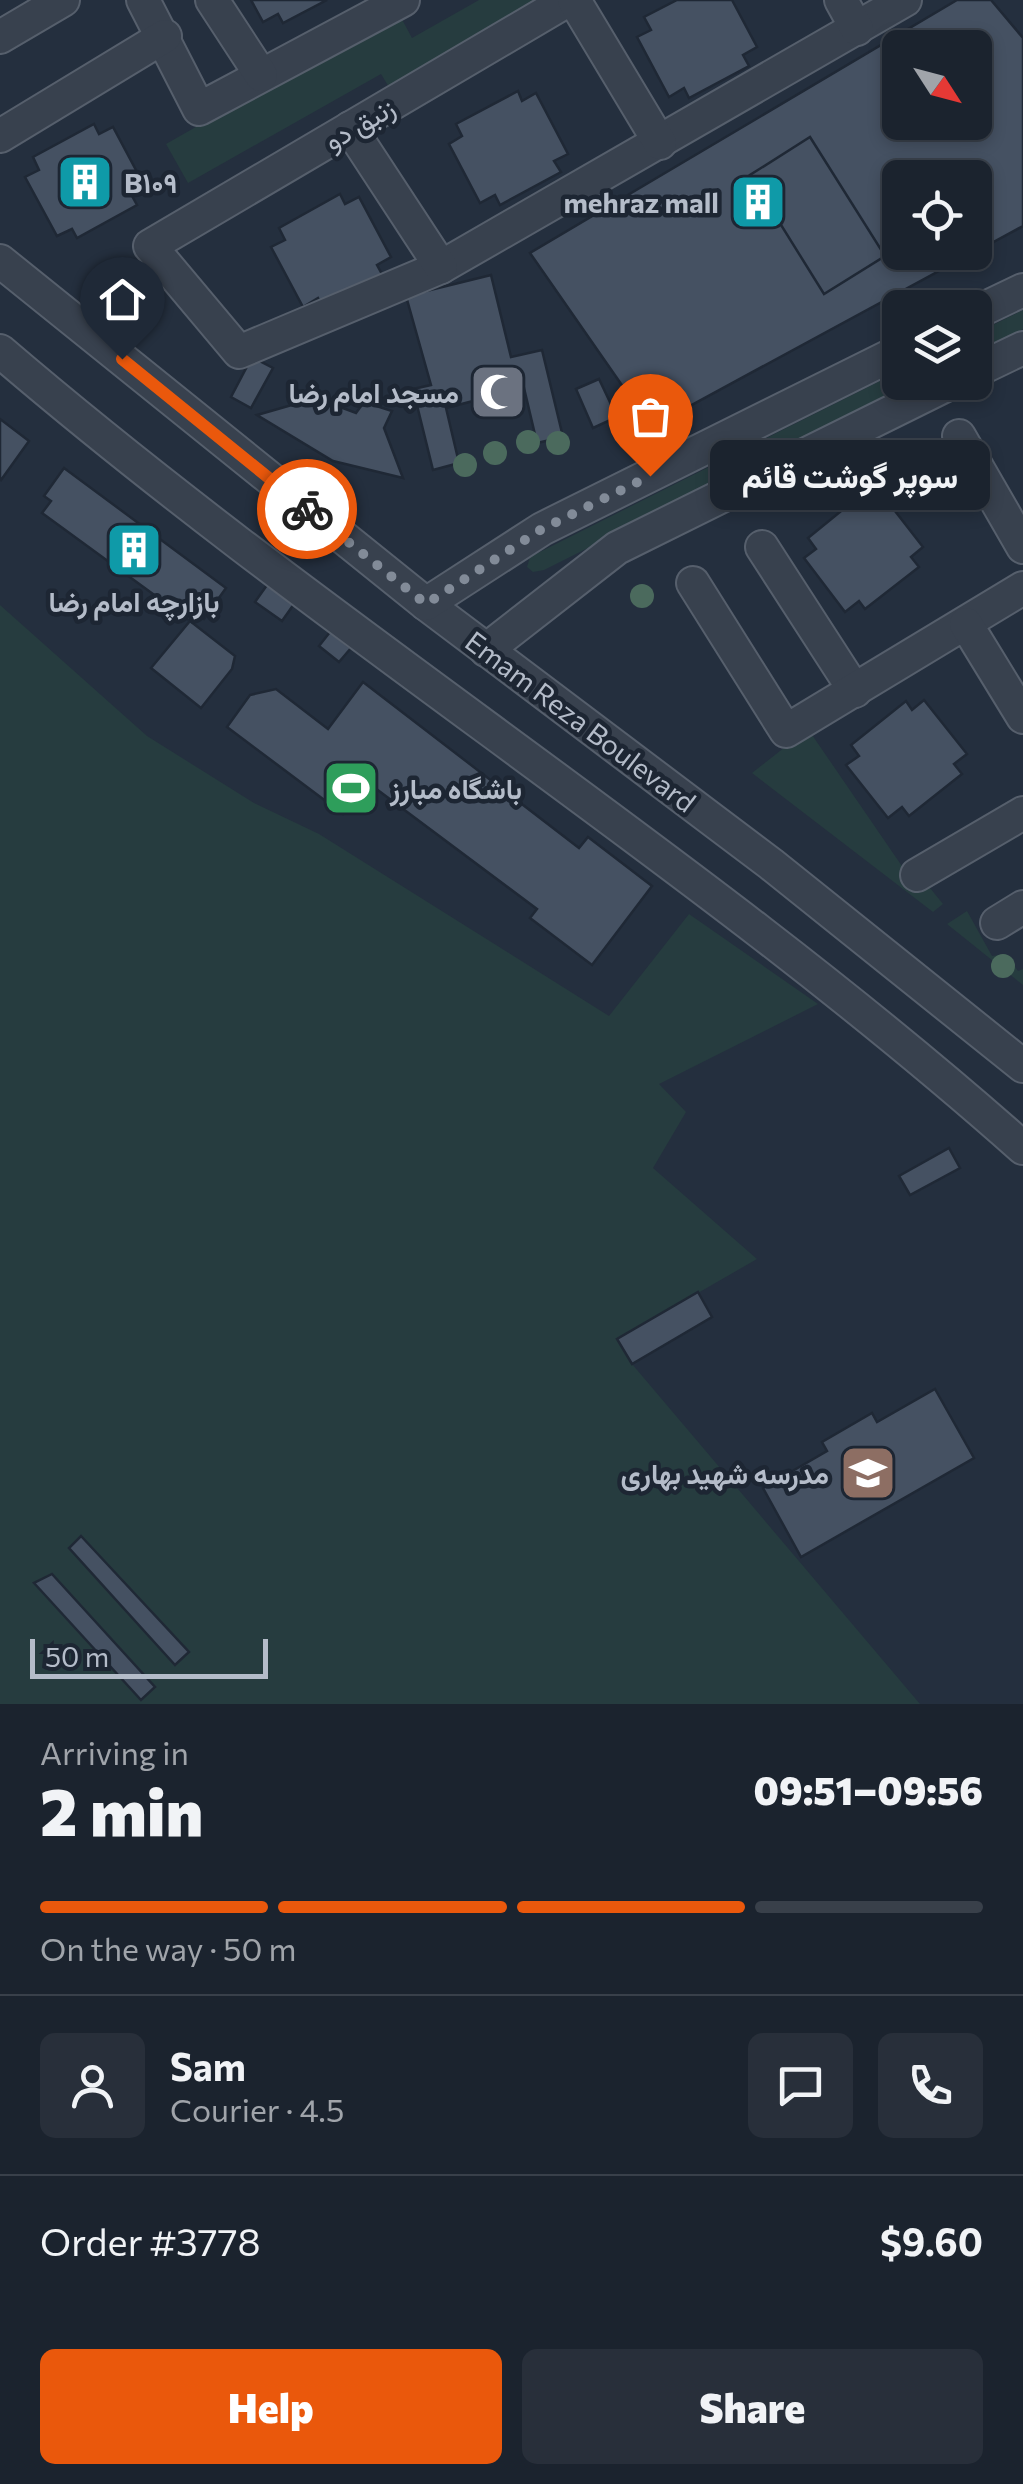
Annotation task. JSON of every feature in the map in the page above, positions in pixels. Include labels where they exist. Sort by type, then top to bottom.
[{"type":"street","points":[[0,37],[62,0]]},
{"type":"street","points":[[144,0],[199,108],[403,0]]},
{"type":"street","points":[[212,0],[260,75]]},
{"type":"street","points":[[571,0],[660,143]]},
{"type":"street","name":"زنبق دو","points":[[442,267],[239,352],[150,246],[571,0]]},
{"type":"street","points":[[841,0],[857,29]]},
{"type":"street","points":[[350,128],[442,267],[905,0]]},
{"type":"street","points":[[0,136],[165,36]]},
{"type":"street","name":"Emam Reza Boulevard","points":[[0,261],[426,604],[770,864],[1023,1066]]},
{"type":"street","points":[[992,306],[1023,290]]},
{"type":"street","points":[[992,364],[1023,348]]},
{"type":"street","points":[[0,352],[134,466],[765,933],[1023,1148]]},
{"type":"street","points":[[426,604],[542,529],[882,360]]},
{"type":"street","points":[[486,650],[616,548],[916,400]]},
{"type":"street","points":[[960,436],[1023,548]]},
{"type":"street","points":[[762,547],[855,690]]},
{"type":"street","points":[[693,583],[786,731],[1023,588]]},
{"type":"street","points":[[966,624],[1023,717]]},
{"type":"street","points":[[918,875],[1023,813]]},
{"type":"green space","points":[[479,0],[555,0],[392,92],[381,74],[188,183],[166,144],[398,12],[412,38]]},
{"type":"green space","points":[[1023,310],[1023,329],[992,345],[992,326]]},
{"type":"green space","points":[[882,380],[883,400],[544,570],[533,572],[527,567],[530,557]]},
{"type":"green space","points":[[0,605],[147,736],[254,803],[319,834],[609,1016],[689,914],[818,1004],[659,1084],[686,1112],[653,1168],[757,1259],[618,1339],[632,1364],[920,1704],[0,1704]]},
{"type":"green space","points":[[808,729],[919,891],[930,888],[943,904],[933,912],[752,773]]},
{"type":"green space","points":[[967,911],[992,956],[1006,954],[1018,971],[1023,969],[1023,985],[947,924]]},
{"type":"building","points":[[251,0],[327,0],[283,23],[278,14],[263,22]]},
{"type":"building","points":[[677,0],[732,0],[757,47],[743,55],[749,66],[689,98],[684,88],[669,97],[637,37],[651,30],[644,17]]},
{"type":"building","name":"mehraz mall","points":[[957,0],[991,0],[1023,38],[1023,226],[992,243],[992,160],[882,160],[882,270],[941,270],[904,290],[882,290],[882,302],[651,427],[530,253],[882,44],[882,140],[992,140],[992,30],[906,30]]},
{"type":"building","points":[[518,91],[522,101],[536,93],[568,154],[554,161],[561,172],[500,205],[495,195],[480,203],[449,144],[462,136],[456,124]]},
{"type":"building","name":"B۱۰۹","points":[[94,124],[99,134],[113,127],[145,187],[131,194],[137,205],[77,238],[72,229],[57,236],[25,177],[39,170],[33,157]]},
{"type":"building","points":[[810,137],[882,251],[882,258],[824,294],[750,175]]},
{"type":"building","points":[[340,194],[345,204],[359,197],[391,257],[377,265],[383,276],[323,308],[318,298],[303,307],[271,247],[285,240],[279,228]]},
{"type":"building","points":[[491,275],[511,357],[542,350],[563,437],[537,443],[524,388],[446,408],[459,463],[433,470],[413,389],[431,385],[406,296]]},
{"type":"building","points":[[252,357],[273,368],[251,408],[231,397]]},
{"type":"building","points":[[599,379],[617,417],[593,428],[576,389]]},
{"type":"building","points":[[316,398],[356,413],[364,402],[392,411],[384,428],[403,478],[333,461],[257,415]]},
{"type":"building","points":[[0,419],[29,441],[1,480],[0,479]]},
{"type":"building","name":"بازارچه امام رضا","points":[[64,468],[226,588],[204,619],[196,613],[190,621],[42,513],[51,501],[44,496]]},
{"type":"building","points":[[881,493],[923,547],[911,557],[919,567],[865,609],[859,601],[845,612],[804,558],[816,549],[808,538],[862,494],[869,503]]},
{"type":"building","points":[[267,585],[294,604],[282,621],[255,602]]},
{"type":"building","points":[[190,621],[235,656],[232,669],[201,708],[151,668]]},
{"type":"building","points":[[330,632],[351,648],[339,662],[319,646]]},
{"type":"building","points":[[363,682],[579,848],[588,837],[652,886],[592,965],[530,918],[537,909],[367,782],[343,814],[227,727],[250,695],[276,689],[328,729]]},
{"type":"building","points":[[924,700],[967,754],[954,764],[962,774],[909,816],[902,807],[888,818],[846,765],[859,756],[851,745],[906,701],[912,710]]},
{"type":"building","points":[[949,1148],[960,1168],[910,1195],[899,1176]]},
{"type":"building","points":[[698,1292],[712,1317],[632,1364],[617,1339]]},
{"type":"building","name":"مدرسه شهید بهاری","points":[[935,1389],[974,1458],[801,1557],[763,1488],[827,1451],[822,1442],[872,1413],[877,1422]]},
{"type":"building","points":[[81,1536],[189,1652],[175,1665],[69,1548]]},
{"type":"building","points":[[52,1574],[155,1687],[141,1700],[34,1583]]},
{"type":"way so far","points":[[307,509],[426,604],[542,529],[650,476]]},
{"type":"place","name":"B۱۰۹","points":[[85,182]]},
{"type":"place","name":"mehraz mall","points":[[758,202]]},
{"type":"place","name":"مسجد امام رضا","points":[[498,392]]},
{"type":"place","name":"سوپر گوشت قائم","points":[[650,476]]},
{"type":"place","name":"بازارچه امام رضا","points":[[134,550]]},
{"type":"place","name":"باشگاه مبارز","points":[[351,788]]},
{"type":"place","name":"مدرسه شهید بهاری","points":[[868,1473]]},
{"type":"route","points":[[122,359],[307,509]]}]
